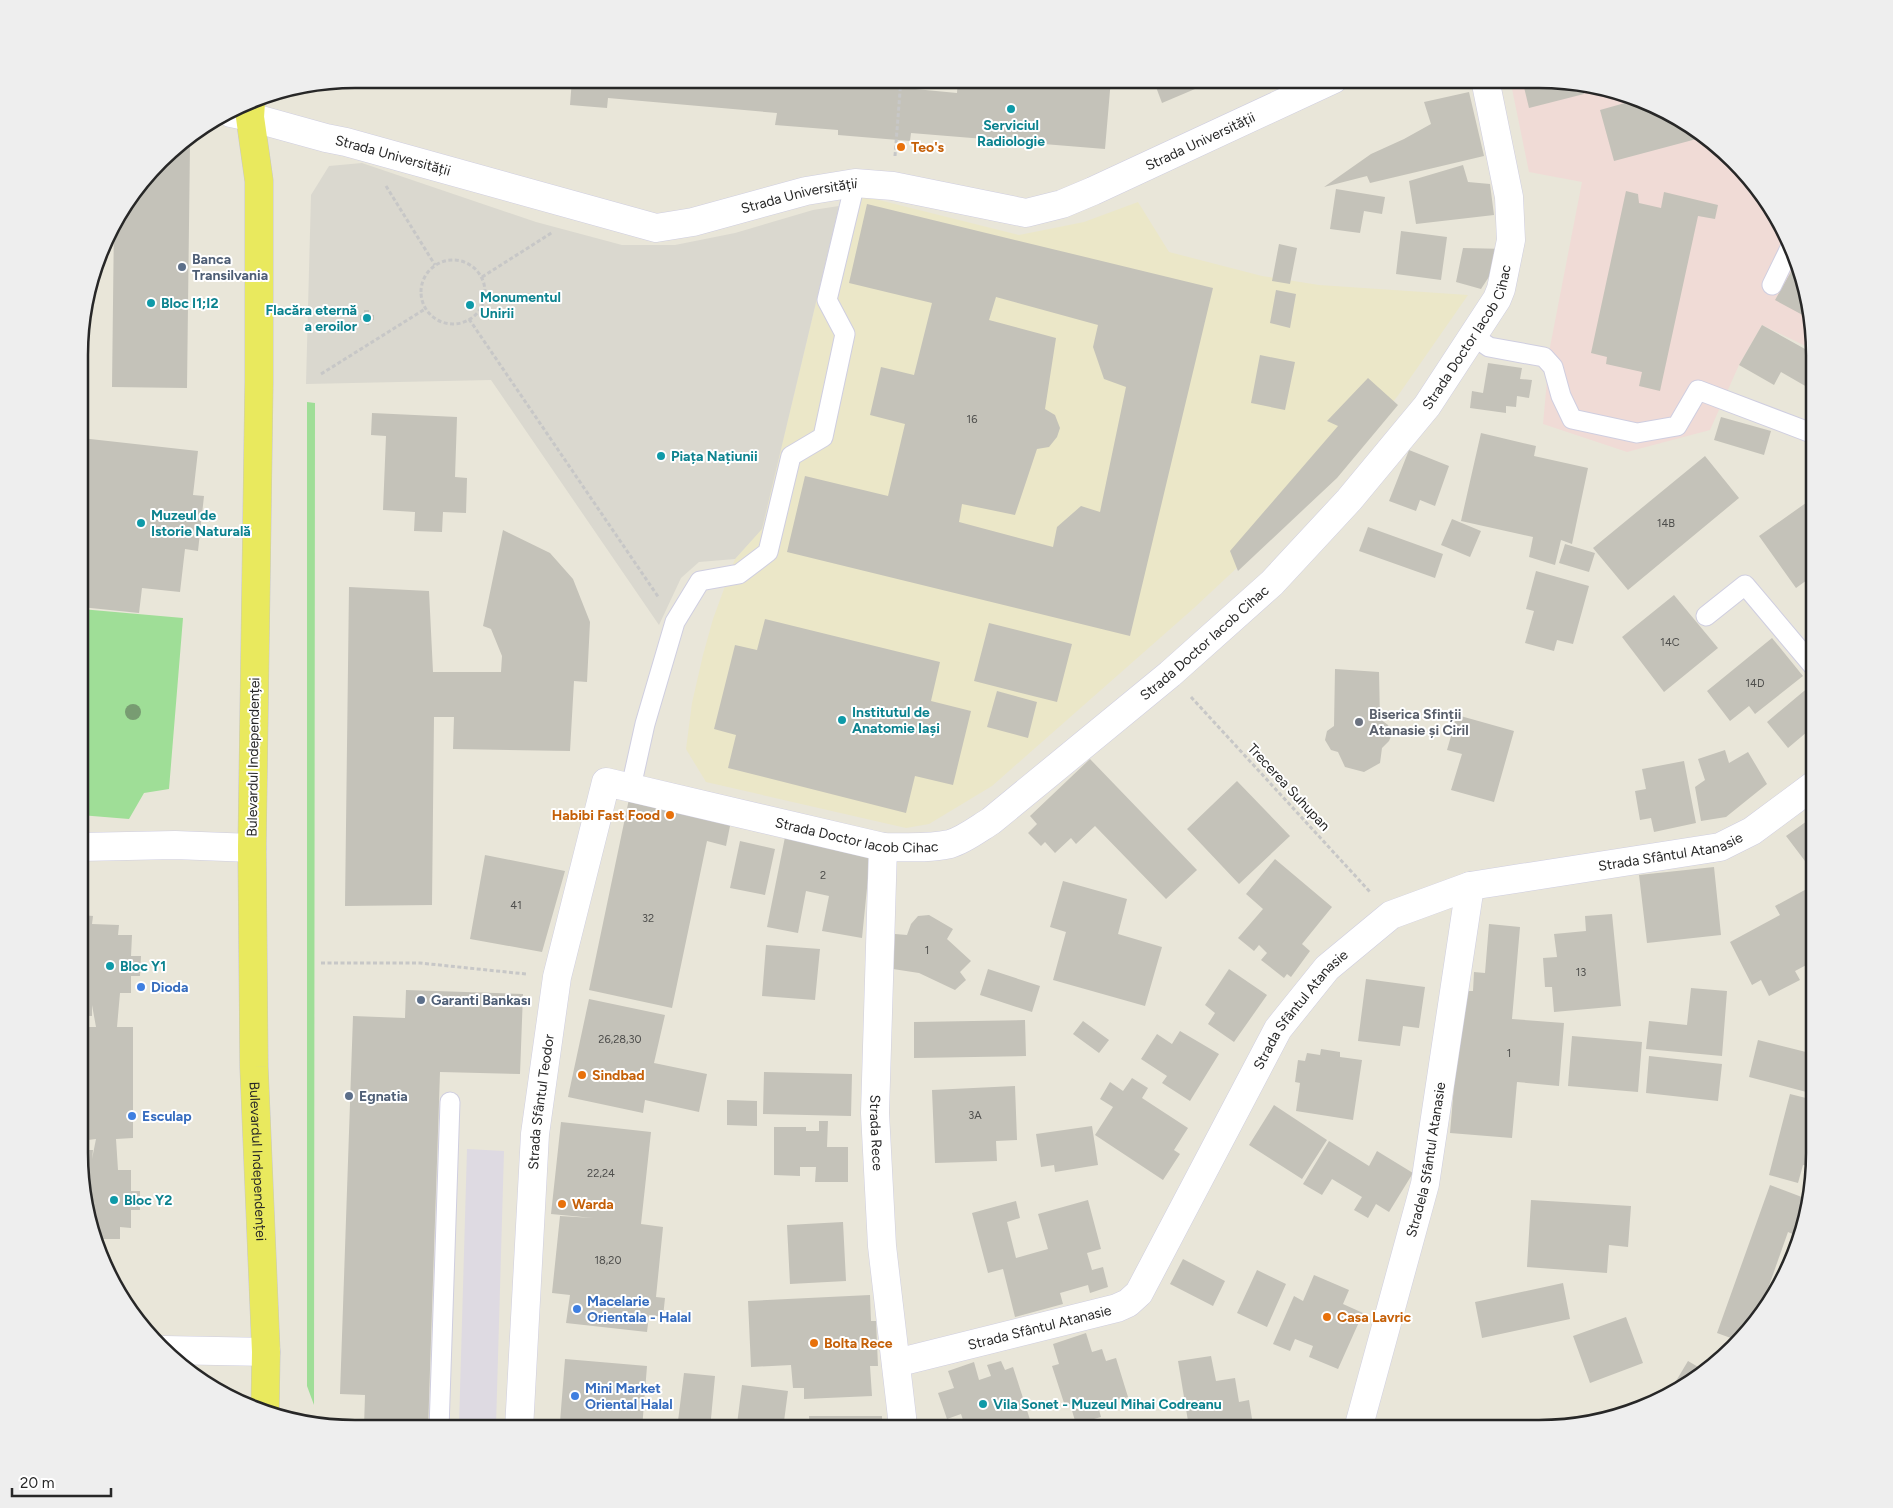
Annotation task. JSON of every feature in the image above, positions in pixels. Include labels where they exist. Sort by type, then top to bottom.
[{"type":"main road","name":"Bulevardul Independenței","points":[[244,111],[259,181],[259,382],[252,848],[254,1067],[266,1352],[265,1405]]},
{"type":"street","name":"Strada Universității","points":[[245,111],[326,138],[656,228],[693,222],[806,191],[855,183],[893,186],[1026,213],[1062,204],[1093,191],[1315,88]]},
{"type":"street","name":"Strada Doctor Iacob Cihac","points":[[619,785],[883,847],[928,847],[951,843],[966,837],[991,821],[1170,674],[1272,583],[1349,500],[1428,406],[1497,299],[1501,289],[1511,240],[1508,196],[1487,88]]},
{"type":"street","name":"Strada Sfântul Teodor","points":[[519,1420],[535,1134],[556,977],[619,785]]},
{"type":"street","name":"Strada Sfântul Atanasie","points":[[896,1363],[1117,1308],[1128,1303],[1139,1293],[1278,1029],[1327,968],[1391,915],[1470,886],[1720,847],[1752,831],[1806,791]]},
{"type":"street","points":[[88,848],[174,846],[252,848]]},
{"type":"street","name":"Strada Rece","points":[[883,847],[876,1113],[882,1246],[896,1363],[905,1420]]},
{"type":"street","name":"Stradela Sfântul Atanasie","points":[[1360,1420],[1425,1184],[1470,886]]},
{"type":"street","points":[[174,1350],[266,1352]]},
{"type":"lane","points":[[619,785],[645,724],[675,622],[700,581],[738,574],[768,552],[791,456],[823,436],[845,334],[828,300],[855,183]]},
{"type":"lane","points":[[1772,285],[1786,256]]},
{"type":"lane","points":[[1473,336],[1489,347],[1544,357],[1554,367],[1560,396],[1572,419],[1637,433],[1677,426],[1698,390],[1806,431]]},
{"type":"lane","points":[[1706,616],[1745,585],[1806,657]]},
{"type":"lane","points":[[439,1420],[450,1102]]},
{"type":"path","points":[[893,186],[900,88]]},
{"type":"path","points":[[383,181],[436,265]]},
{"type":"path","points":[[482,277],[554,232]]},
{"type":"path","points":[[455,260],[464,262],[473,267],[482,277],[486,294],[484,304],[478,313],[461,324],[451,325],[441,322],[432,317],[425,309],[421,290],[423,281],[428,272],[436,265],[445,261],[455,260]]},
{"type":"path","points":[[321,374],[425,309]]},
{"type":"path","points":[[469,319],[675,622]]},
{"type":"path","name":"Trecerea Suhupan","points":[[1170,674],[1391,915]]},
{"type":"path","points":[[321,963],[420,964],[556,977]]},
{"type":"shaded area","points":[[1512,88],[1556,88],[1608,97],[1657,115],[1687,132],[1715,154],[1739,178],[1770,221],[1785,252],[1796,285],[1803,319],[1806,346],[1762,325],[1739,365],[1710,430],[1627,452],[1543,424],[1550,347],[1582,182],[1529,172]]},
{"type":"shaded area","name":"Piața Națiunii","points":[[362,163],[536,222],[622,245],[675,245],[735,233],[813,210],[839,206],[762,529],[735,559],[699,562],[681,578],[659,625],[491,380],[306,384],[311,195],[329,166]]},
{"type":"shaded area","points":[[867,197],[1019,235],[1084,222],[1138,202],[1169,252],[1262,276],[1319,285],[1468,295],[1397,397],[1304,505],[1194,608],[992,786],[929,824],[906,828],[706,782],[686,749],[692,703],[713,619],[735,559],[762,528],[839,206]]},
{"type":"shaded area","points":[[467,1149],[504,1151],[496,1420],[459,1420]]},
{"type":"green space","points":[[307,402],[315,403],[314,1405],[307,1386]]},
{"type":"green space","points":[[88,610],[183,618],[169,789],[144,793],[129,819],[88,816]]},
{"type":"building","points":[[571,88],[915,88],[957,93],[957,88],[1110,88],[1105,149],[911,133],[910,141],[838,135],[838,130],[775,125],[777,113],[608,98],[607,108],[570,105]]},
{"type":"building","points":[[1156,88],[1195,88],[1195,89],[1162,103]]},
{"type":"building","points":[[1524,88],[1556,88],[1583,92],[1584,94],[1529,108]]},
{"type":"building","points":[[1469,92],[1484,156],[1370,183],[1367,176],[1324,187],[1371,154],[1431,124],[1424,102]]},
{"type":"building","points":[[1626,103],[1657,115],[1696,139],[1614,161],[1600,110]]},
{"type":"building","name":"Bloc I1;I2","points":[[190,145],[187,388],[112,387],[114,239],[132,206],[154,178]]},
{"type":"building","points":[[1463,165],[1468,182],[1490,184],[1494,215],[1416,224],[1409,181]]},
{"type":"building","points":[[1336,189],[1385,197],[1382,214],[1364,211],[1360,233],[1330,229]]},
{"type":"building","points":[[1626,191],[1638,194],[1639,203],[1661,208],[1664,192],[1718,205],[1715,219],[1698,216],[1660,391],[1639,386],[1642,372],[1606,364],[1607,357],[1591,353]]},
{"type":"building","points":[[867,204],[1213,288],[1130,636],[787,552],[805,476],[888,496],[905,424],[870,415],[881,367],[914,375],[932,303],[849,283]],"holes":[[[996,297],[1098,325],[1093,347],[1104,379],[1126,387],[1100,512],[1081,506],[1057,527],[1053,547],[959,522],[962,504],[1015,515],[1037,449],[1049,447],[1057,437],[1060,428],[1055,415],[1045,409],[1056,338],[989,320]]]},
{"type":"building","points":[[1401,231],[1447,237],[1441,280],[1396,274]]},
{"type":"building","points":[[1279,244],[1297,248],[1290,284],[1272,281]]},
{"type":"building","points":[[1463,248],[1507,249],[1481,289],[1456,282]]},
{"type":"building","points":[[1792,270],[1802,315],[1775,300]]},
{"type":"building","points":[[1276,290],[1296,294],[1290,328],[1270,323]]},
{"type":"building","points":[[364,310],[369,310],[369,315],[374,315],[374,320],[370,320],[369,325],[365,324],[364,320],[360,320],[360,315],[364,315]]},
{"type":"building","points":[[1762,325],[1806,349],[1806,386],[1781,372],[1774,385],[1739,365]]},
{"type":"building","points":[[1260,355],[1295,362],[1285,410],[1251,403]]},
{"type":"building","points":[[1488,363],[1522,368],[1520,379],[1532,380],[1529,398],[1517,396],[1516,407],[1506,406],[1506,413],[1470,408],[1472,391],[1483,393]]},
{"type":"building","points":[[1368,378],[1398,405],[1337,478],[1238,571],[1230,551],[1338,426],[1327,421]]},
{"type":"building","points":[[372,413],[457,417],[455,477],[467,478],[466,513],[443,512],[442,532],[414,531],[415,512],[383,510],[386,436],[371,435]]},
{"type":"building","points":[[1721,417],[1771,431],[1764,455],[1714,440]]},
{"type":"building","points":[[1481,433],[1536,446],[1534,456],[1588,468],[1572,544],[1561,540],[1555,565],[1529,557],[1533,537],[1461,521]]},
{"type":"building","name":"Muzeul de Istorie Naturală","points":[[88,439],[198,451],[193,495],[204,496],[198,551],[185,549],[180,592],[142,588],[139,613],[88,608]]},
{"type":"building","points":[[1409,450],[1449,466],[1435,506],[1420,500],[1416,511],[1389,501]]},
{"type":"building","points":[[1705,456],[1739,498],[1628,590],[1593,548]]},
{"type":"building","points":[[1806,503],[1806,581],[1796,588],[1759,536]]},
{"type":"building","points":[[1452,519],[1481,531],[1470,557],[1441,545]]},
{"type":"building","points":[[1368,527],[1443,554],[1435,578],[1359,551]]},
{"type":"building","points":[[503,530],[550,553],[573,579],[590,622],[587,682],[574,681],[570,751],[453,749],[454,717],[434,717],[432,905],[345,906],[349,587],[429,591],[433,672],[501,672],[502,656],[491,629],[483,626]]},
{"type":"building","points":[[1565,544],[1595,553],[1589,572],[1559,563]]},
{"type":"building","points":[[1536,571],[1589,586],[1573,644],[1557,640],[1554,651],[1525,643],[1534,611],[1526,609]]},
{"type":"building","points":[[1674,595],[1718,648],[1664,692],[1622,637]]},
{"type":"building","name":"Institutul de Anatomie Iași","points":[[765,619],[940,662],[931,701],[971,711],[953,785],[915,776],[906,813],[728,768],[736,735],[714,729],[735,645],[757,650]]},
{"type":"building","points":[[989,623],[1072,644],[1057,702],[974,681]]},
{"type":"building","points":[[1772,638],[1803,676],[1755,714],[1749,706],[1730,721],[1707,691]]},
{"type":"building","name":"Biserica Sfinții Atanasie și Ciril","points":[[1335,669],[1379,672],[1380,719],[1388,725],[1392,734],[1389,741],[1382,748],[1380,763],[1364,772],[1345,767],[1338,752],[1331,750],[1325,740],[1327,731],[1334,726]]},
{"type":"building","points":[[1806,689],[1806,733],[1788,748],[1767,722]]},
{"type":"building","points":[[997,691],[1037,702],[1028,738],[987,727]]},
{"type":"building","points":[[1457,715],[1514,731],[1494,802],[1451,790],[1462,754],[1447,750]]},
{"type":"building","points":[[1725,750],[1729,763],[1748,752],[1767,784],[1726,817],[1701,821],[1695,787],[1705,780],[1698,759]]},
{"type":"building","points":[[1090,759],[1197,870],[1166,899],[1095,826],[1076,844],[1071,838],[1055,853],[1045,842],[1041,846],[1028,833],[1037,824],[1030,816]]},
{"type":"building","points":[[1684,761],[1696,823],[1654,832],[1651,818],[1640,820],[1635,791],[1646,789],[1642,769]]},
{"type":"building","points":[[1237,781],[1290,836],[1239,884],[1187,829]]},
{"type":"building","points":[[629,799],[731,821],[726,846],[707,841],[672,1008],[589,990]]},
{"type":"building","points":[[1806,822],[1806,862],[1786,836]]},
{"type":"building","points":[[785,837],[870,858],[862,938],[822,931],[829,896],[806,891],[798,933],[767,927]]},
{"type":"building","points":[[740,841],[775,849],[765,895],[730,888]]},
{"type":"building","points":[[485,855],[565,871],[542,952],[470,939]]},
{"type":"building","points":[[1275,859],[1332,907],[1302,944],[1310,951],[1291,977],[1287,974],[1284,978],[1261,960],[1267,953],[1259,945],[1254,951],[1238,938],[1263,909],[1246,894]]},
{"type":"building","points":[[1714,867],[1721,935],[1647,943],[1639,875]]},
{"type":"building","points":[[1063,881],[1127,899],[1118,934],[1162,947],[1145,1006],[1053,980],[1066,932],[1050,927]]},
{"type":"building","points":[[1806,889],[1806,965],[1795,971],[1800,980],[1769,996],[1761,980],[1752,985],[1730,942],[1780,915],[1775,906]]},
{"type":"building","points":[[1612,914],[1621,1006],[1554,1012],[1552,987],[1545,987],[1543,958],[1557,957],[1554,934],[1586,931],[1585,916]]},
{"type":"building","points":[[929,915],[953,929],[947,939],[971,961],[960,972],[966,980],[955,990],[919,973],[893,969],[895,934],[907,935],[911,924],[918,916]]},
{"type":"building","points":[[88,916],[93,916],[92,924],[119,925],[118,935],[132,935],[131,956],[141,956],[140,976],[131,976],[131,993],[120,993],[117,1027],[133,1027],[133,1138],[116,1139],[118,1170],[131,1170],[131,1191],[140,1191],[140,1210],[131,1210],[131,1228],[120,1227],[120,1239],[102,1239],[90,1189],[88,1150],[93,1150],[92,1159],[96,1139],[88,1140],[89,1027],[96,1027],[92,1005],[92,1016],[88,1016]]},
{"type":"building","points":[[1489,924],[1520,927],[1512,1019],[1564,1023],[1559,1086],[1517,1082],[1512,1138],[1450,1133],[1462,991],[1473,991],[1474,972],[1485,973]]},
{"type":"building","points":[[766,945],[820,949],[815,1000],[762,996]]},
{"type":"building","points":[[988,969],[1040,986],[1032,1012],[980,995]]},
{"type":"building","points":[[1229,969],[1267,995],[1234,1042],[1208,1024],[1215,1013],[1205,1005]]},
{"type":"building","points":[[1366,979],[1425,987],[1419,1028],[1403,1026],[1400,1046],[1358,1041]]},
{"type":"building","points":[[1691,988],[1727,991],[1722,1056],[1646,1049],[1649,1021],[1687,1025]]},
{"type":"building","points":[[406,990],[523,994],[520,1074],[440,1072],[428,1420],[364,1420],[365,1395],[340,1394],[353,1016],[405,1018]]},
{"type":"building","points":[[589,999],[665,1015],[654,1063],[707,1074],[699,1112],[645,1100],[643,1113],[568,1097]]},
{"type":"building","points":[[1025,1020],[1026,1056],[914,1058],[914,1022]]},
{"type":"building","points":[[1083,1021],[1109,1040],[1099,1053],[1073,1034]]},
{"type":"building","points":[[1180,1031],[1219,1054],[1190,1101],[1162,1083],[1167,1076],[1141,1059],[1157,1034],[1172,1044]]},
{"type":"building","points":[[1572,1036],[1642,1042],[1638,1092],[1568,1086]]},
{"type":"building","points":[[1758,1040],[1806,1052],[1806,1092],[1749,1077]]},
{"type":"building","points":[[1321,1049],[1340,1052],[1340,1057],[1362,1060],[1353,1120],[1296,1111],[1300,1083],[1295,1082],[1298,1060],[1305,1061],[1307,1053],[1320,1055]]},
{"type":"building","points":[[1649,1056],[1722,1064],[1718,1101],[1646,1093]]},
{"type":"building","points":[[764,1072],[852,1074],[851,1116],[763,1114]]},
{"type":"building","points":[[1132,1078],[1148,1088],[1142,1098],[1188,1128],[1174,1150],[1180,1154],[1163,1180],[1095,1135],[1113,1107],[1100,1099],[1110,1082],[1123,1091]]},
{"type":"building","points":[[1015,1086],[1017,1140],[996,1141],[997,1161],[935,1163],[932,1090]]},
{"type":"building","points":[[1790,1094],[1806,1098],[1805,1165],[1803,1165],[1798,1183],[1769,1175]]},
{"type":"building","points":[[727,1100],[757,1101],[757,1126],[727,1125]]},
{"type":"building","points":[[1274,1105],[1327,1140],[1302,1179],[1249,1145]]},
{"type":"building","points":[[819,1121],[828,1121],[827,1147],[848,1147],[848,1182],[815,1182],[816,1167],[800,1167],[800,1176],[774,1175],[774,1127],[806,1127],[806,1131],[819,1131]]},
{"type":"building","points":[[561,1122],[651,1132],[641,1224],[663,1227],[656,1297],[665,1298],[663,1317],[649,1315],[647,1332],[566,1323],[570,1295],[552,1293],[560,1216],[593,1218],[551,1214]]},
{"type":"building","points":[[1092,1126],[1098,1165],[1055,1172],[1054,1165],[1041,1167],[1036,1134]]},
{"type":"building","points":[[1329,1141],[1369,1166],[1377,1151],[1413,1173],[1389,1212],[1376,1204],[1368,1218],[1354,1210],[1362,1197],[1332,1179],[1322,1195],[1303,1184]]},
{"type":"building","points":[[1770,1185],[1802,1197],[1793,1234],[1788,1232],[1766,1293],[1761,1302],[1731,1338],[1717,1333]]},
{"type":"building","points":[[1088,1200],[1101,1249],[1087,1253],[1092,1270],[1103,1267],[1108,1287],[1090,1293],[1088,1285],[1060,1293],[1063,1304],[1015,1317],[1003,1269],[988,1273],[972,1213],[1016,1201],[1020,1218],[1007,1222],[1016,1258],[1048,1249],[1038,1214]]},
{"type":"building","points":[[1531,1200],[1631,1206],[1628,1247],[1609,1245],[1607,1273],[1527,1267]]},
{"type":"building","points":[[843,1222],[846,1281],[790,1284],[787,1225]]},
{"type":"building","points":[[1183,1259],[1225,1281],[1213,1306],[1170,1284]]},
{"type":"building","points":[[1257,1270],[1286,1284],[1267,1327],[1237,1313]]},
{"type":"building","points":[[1314,1275],[1349,1290],[1343,1304],[1363,1313],[1338,1369],[1309,1357],[1313,1346],[1295,1339],[1290,1351],[1273,1344],[1294,1296],[1303,1301]]},
{"type":"building","points":[[1563,1283],[1570,1319],[1482,1338],[1475,1302]]},
{"type":"building","name":"Bolta Rece","points":[[870,1295],[871,1321],[876,1321],[878,1366],[870,1366],[872,1396],[804,1399],[804,1388],[793,1388],[791,1365],[751,1367],[748,1301]]},
{"type":"building","points":[[1626,1317],[1643,1363],[1590,1383],[1573,1336]]},
{"type":"building","points":[[1086,1333],[1092,1352],[1102,1349],[1106,1361],[1116,1358],[1128,1397],[1098,1406],[1101,1417],[1090,1420],[1075,1420],[1070,1404],[1065,1406],[1052,1366],[1059,1364],[1053,1344]]},
{"type":"building","points":[[1211,1356],[1216,1381],[1235,1378],[1239,1402],[1249,1400],[1252,1420],[1188,1420],[1178,1361]]},
{"type":"building","points":[[565,1359],[647,1366],[643,1420],[560,1420]]},
{"type":"building","name":"Vila Sonet - Muzeul Mihai Codreanu","points":[[1001,1361],[1005,1370],[1013,1367],[1030,1420],[963,1420],[961,1414],[947,1419],[938,1393],[954,1388],[948,1371],[974,1362],[979,1380],[991,1376],[987,1365]]},
{"type":"building","points":[[1688,1361],[1698,1367],[1687,1376],[1674,1384]]},
{"type":"building","points":[[684,1373],[715,1376],[711,1420],[678,1420]]},
{"type":"building","points":[[742,1385],[788,1391],[784,1420],[738,1420]]},
{"type":"building","points":[[809,1416],[882,1416],[882,1420],[809,1420]]},
{"type":"place","name":"Serviciul Radiologie","points":[[1011,109]]},
{"type":"place","name":"Teo's","points":[[901,147]]},
{"type":"place","name":"Banca Transilvania","points":[[182,267]]},
{"type":"place","name":"Bloc I1;I2","points":[[151,303]]},
{"type":"place","name":"Monumentul Unirii","points":[[470,305]]},
{"type":"place","name":"Flacăra eternă a eroilor","points":[[367,318]]},
{"type":"place","name":"Piața Națiunii","points":[[661,456]]},
{"type":"place","name":"Muzeul de Istorie Naturală","points":[[141,523]]},
{"type":"place","name":"Institutul de Anatomie Iași","points":[[842,720]]},
{"type":"place","name":"Biserica Sfinții Atanasie și Ciril","points":[[1359,722]]},
{"type":"place","name":"Habibi Fast Food","points":[[670,815]]},
{"type":"place","name":"Bloc Y1","points":[[110,966]]},
{"type":"place","name":"Dioda","points":[[141,987]]},
{"type":"place","name":"Garanti Bankası","points":[[421,1000]]},
{"type":"place","name":"Sindbad","points":[[582,1075]]},
{"type":"place","name":"Egnatia","points":[[349,1096]]},
{"type":"place","name":"Esculap","points":[[132,1116]]},
{"type":"place","name":"Bloc Y2","points":[[114,1200]]},
{"type":"place","name":"Warda","points":[[562,1204]]},
{"type":"place","name":"Macelarie Orientala - Halal","points":[[577,1309]]},
{"type":"place","name":"Casa Lavric","points":[[1327,1317]]},
{"type":"place","name":"Bolta Rece","points":[[814,1343]]},
{"type":"place","name":"Mini Market Oriental Halal","points":[[575,1396]]},
{"type":"place","name":"Vila Sonet - Muzeul Mihai Codreanu","points":[[983,1404]]}]
